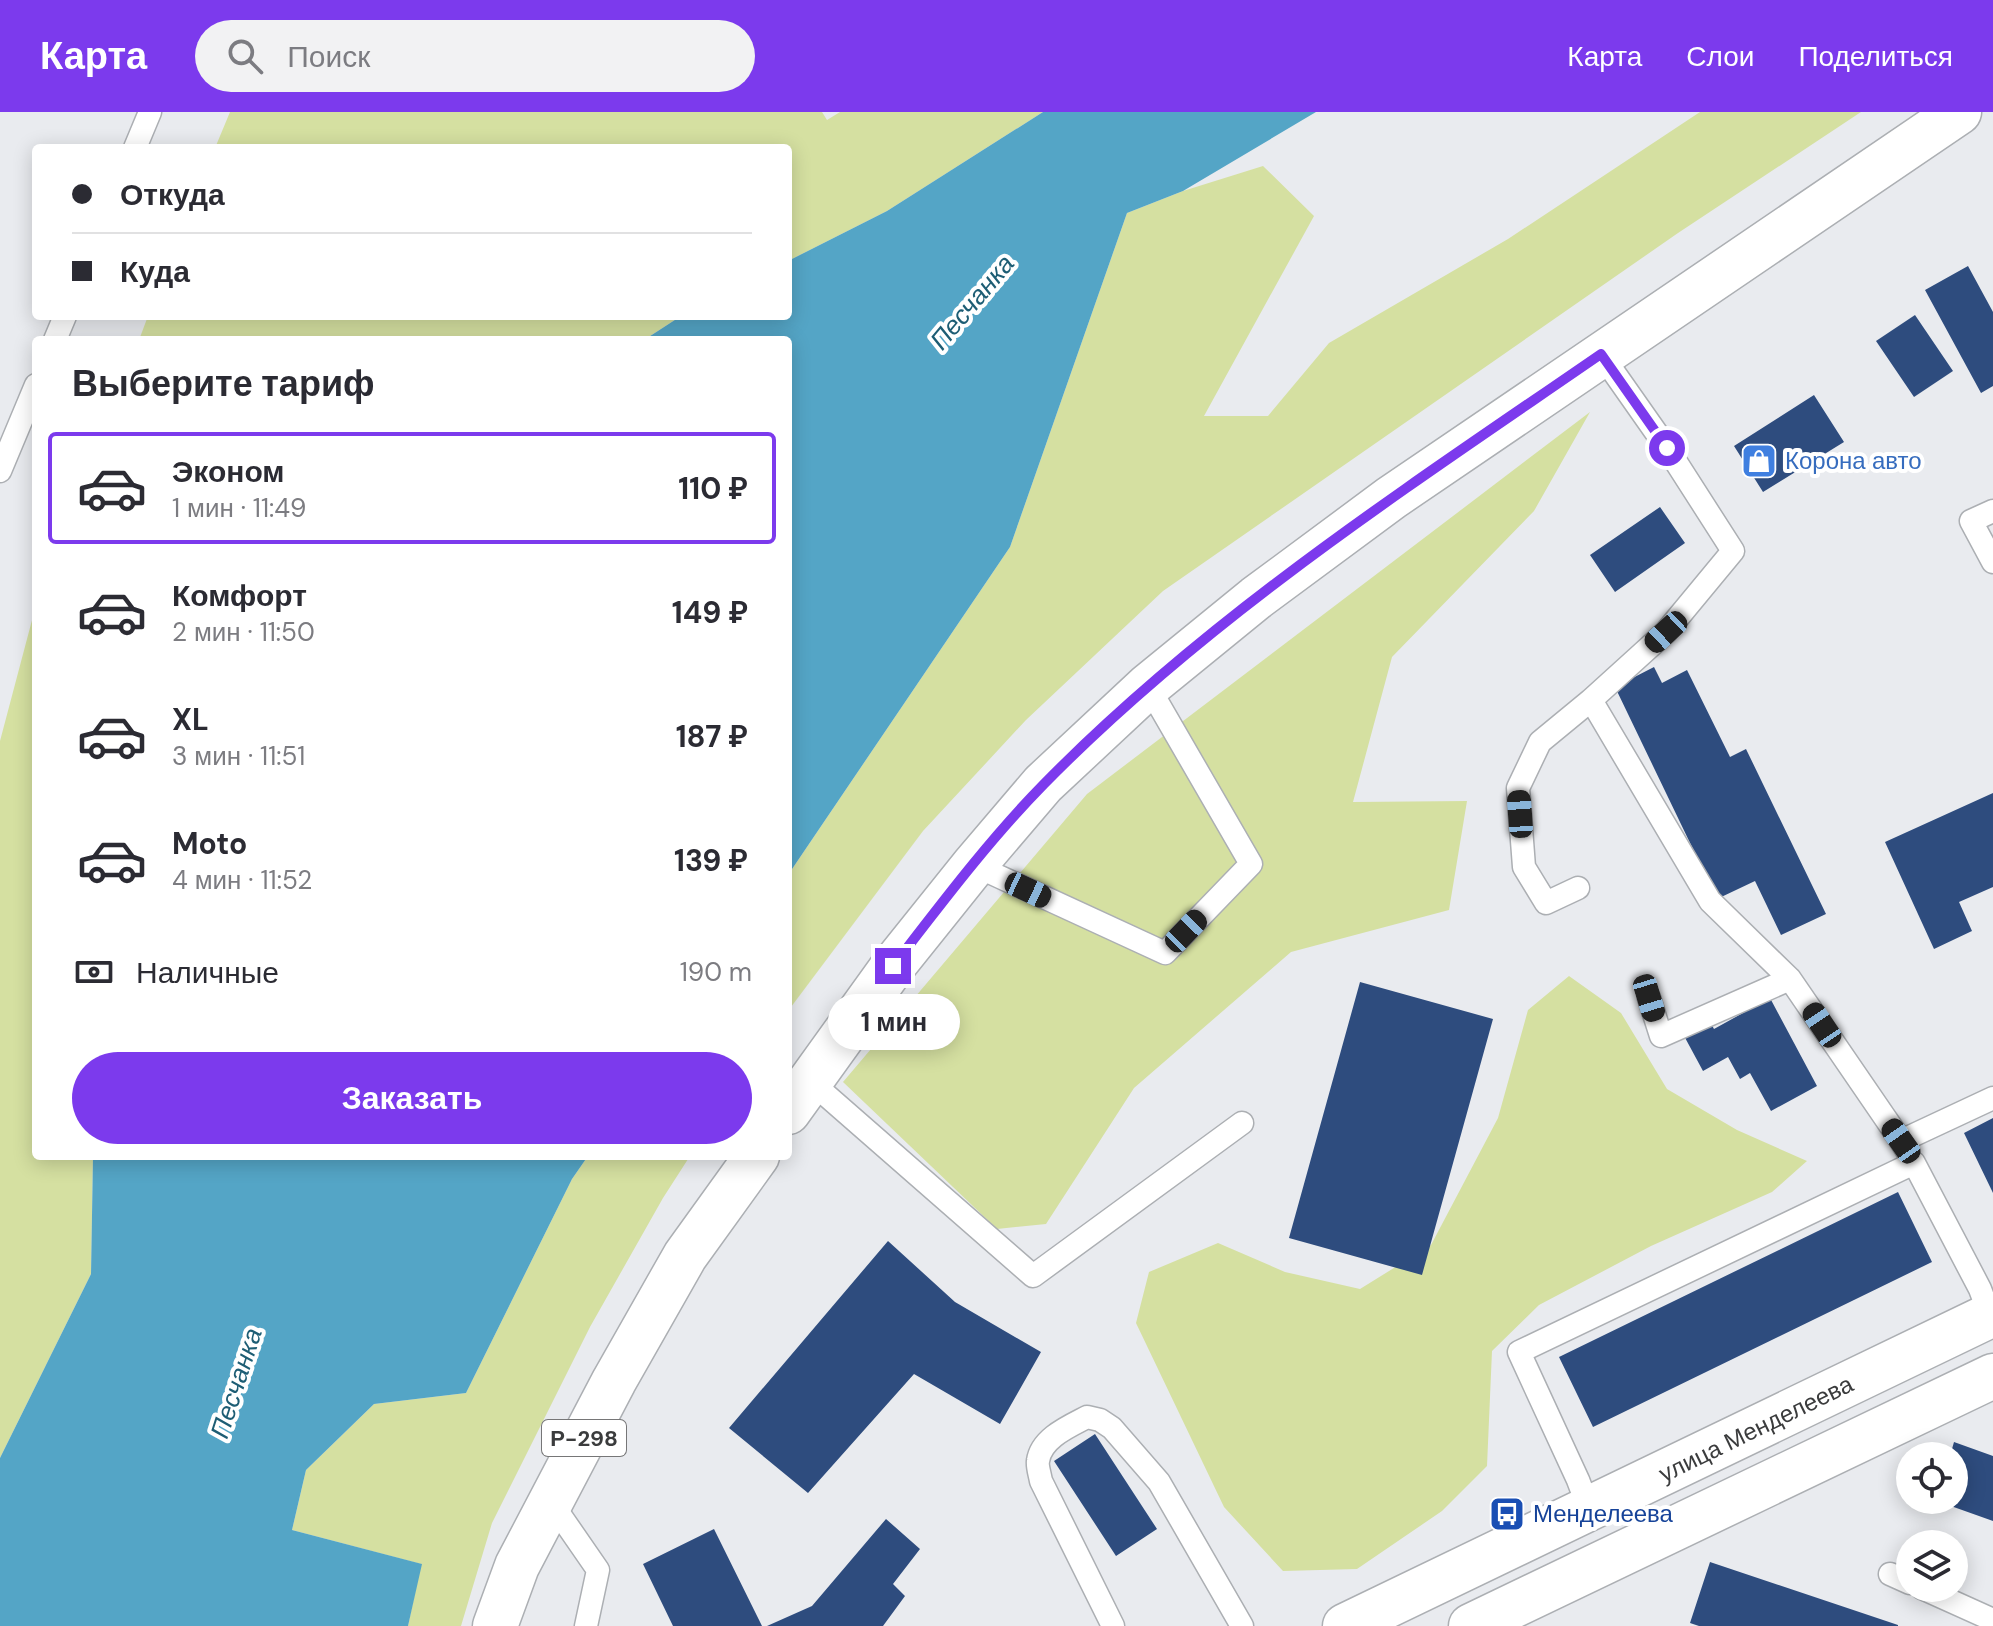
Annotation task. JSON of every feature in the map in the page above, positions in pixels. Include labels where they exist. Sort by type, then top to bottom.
[{"type":"main road","points":[[799,1097],[893,966],[974,865],[1043,784],[1148,686],[1256,598],[1391,498],[1959,112]]},
{"type":"main road","name":"Р-298","points":[[495,1626],[517,1566],[614,1381],[685,1256],[754,1160]]},
{"type":"main road","name":"улица Менделеева","points":[[1345,1626],[1992,1317]]},
{"type":"main road","points":[[1471,1626],[1993,1376]]},
{"type":"lane","points":[[137,144],[150,112]]},
{"type":"lane","points":[[1578,888],[1546,903],[1524,867],[1518,788],[1540,742],[1666,632],[1733,551],[1667,448],[1601,354]]},
{"type":"lane","points":[[0,471],[32,395]]},
{"type":"lane","points":[[1993,511],[1971,521],[1993,562]]},
{"type":"lane","points":[[974,865],[1165,953],[1176,942],[1251,864],[1148,686]]},
{"type":"lane","points":[[1591,700],[1710,901],[1790,979],[1901,1141],[1992,1317]]},
{"type":"lane","points":[[1649,998],[1661,1036],[1790,979]]},
{"type":"lane","points":[[799,1097],[1033,1276],[1242,1123]]},
{"type":"lane","points":[[1901,1141],[1993,1098]]},
{"type":"lane","points":[[1589,1509],[1519,1352],[1914,1163]]},
{"type":"lane","points":[[1113,1626],[1041,1481],[1038,1459],[1047,1444],[1062,1430],[1087,1417],[1100,1420],[1112,1428],[1159,1482],[1242,1626]]},
{"type":"lane","points":[[551,1502],[598,1570],[586,1626]]},
{"type":"lane","points":[[1953,1602],[1993,1620]]},
{"type":"green space","points":[[230,112],[822,112],[827,120],[840,112],[1043,112],[887,211],[792,259],[792,144],[217,144]]},
{"type":"green space","points":[[1700,112],[1861,112],[1678,233],[1163,591],[1026,720],[923,831],[792,1006],[792,869],[1010,547],[1127,213],[1183,191],[1263,166],[1314,216],[1204,416],[1268,416],[1329,343],[1508,239]]},
{"type":"green space","points":[[146,320],[675,320],[650,336],[140,336]]},
{"type":"green space","points":[[1590,412],[1534,511],[1392,657],[1353,802],[1467,801],[1449,910],[1291,952],[1134,1088],[1046,1224],[997,1229],[843,1082],[1087,794]]},
{"type":"green space","points":[[32,620],[32,1160],[93,1160],[91,1274],[0,1458],[0,741]]},
{"type":"green space","points":[[1569,976],[1621,1013],[1667,1089],[1737,1130],[1807,1161],[1772,1192],[1651,1246],[1539,1305],[1492,1351],[1487,1466],[1442,1511],[1357,1569],[1283,1571],[1224,1507],[1136,1323],[1149,1272],[1218,1243],[1285,1272],[1360,1289],[1431,1245],[1498,1118],[1528,1010]]},
{"type":"green space","points":[[585,1160],[687,1160],[590,1327],[492,1523],[461,1626],[408,1626],[421,1564],[292,1530],[306,1470],[374,1404],[466,1393],[572,1179]]},
{"type":"water","name":"Песчанка","points":[[1043,112],[1316,112],[1183,191],[1127,213],[1010,547],[792,869],[792,336],[650,336],[675,320],[792,320],[792,259],[887,211]]},
{"type":"water","name":"Песчанка","points":[[93,1160],[585,1160],[572,1179],[466,1393],[374,1404],[306,1470],[292,1530],[422,1564],[408,1626],[0,1626],[0,1458],[91,1274]]},
{"type":"building","points":[[1968,266],[1993,312],[1993,386],[1981,393],[1925,290]]},
{"type":"building","points":[[1915,315],[1953,371],[1914,397],[1876,341]]},
{"type":"building","points":[[1814,395],[1844,442],[1763,492],[1734,446]]},
{"type":"building","points":[[1660,507],[1685,543],[1615,592],[1590,555]]},
{"type":"building","points":[[1654,667],[1662,683],[1687,670],[1730,757],[1746,749],[1826,914],[1781,935],[1755,881],[1717,899],[1615,687]]},
{"type":"building","points":[[1993,793],[1993,887],[1959,902],[1972,931],[1934,949],[1885,842]]},
{"type":"building","points":[[1360,982],[1493,1019],[1422,1275],[1289,1238]]},
{"type":"building","points":[[1770,998],[1817,1086],[1771,1111],[1750,1073],[1740,1079],[1728,1057],[1703,1071],[1683,1034],[1709,1020],[1714,1029]]},
{"type":"building","points":[[1993,1118],[1993,1193],[1964,1133]]},
{"type":"building","points":[[1898,1192],[1932,1262],[1593,1427],[1559,1357]]},
{"type":"building","points":[[888,1241],[955,1302],[1041,1352],[1000,1424],[914,1374],[808,1493],[729,1428]]},
{"type":"building","points":[[1095,1434],[1157,1529],[1116,1556],[1054,1461]]},
{"type":"building","points":[[1968,1447],[1993,1456],[1993,1521],[1968,1512]]},
{"type":"building","points":[[886,1519],[920,1549],[893,1584],[905,1596],[883,1626],[767,1626],[812,1606]]},
{"type":"building","points":[[714,1529],[762,1626],[673,1626],[643,1564]]},
{"type":"building","points":[[1710,1562],[1898,1626],[1699,1626],[1690,1623]]},
{"type":"place","name":"Корона авто","points":[[1759,461]]},
{"type":"place","name":"Менделеева","points":[[1507,1514]]},
{"type":"route","points":[[893,966],[1043,784],[1148,686],[1256,598],[1391,498],[1601,354],[1667,448]]}]
